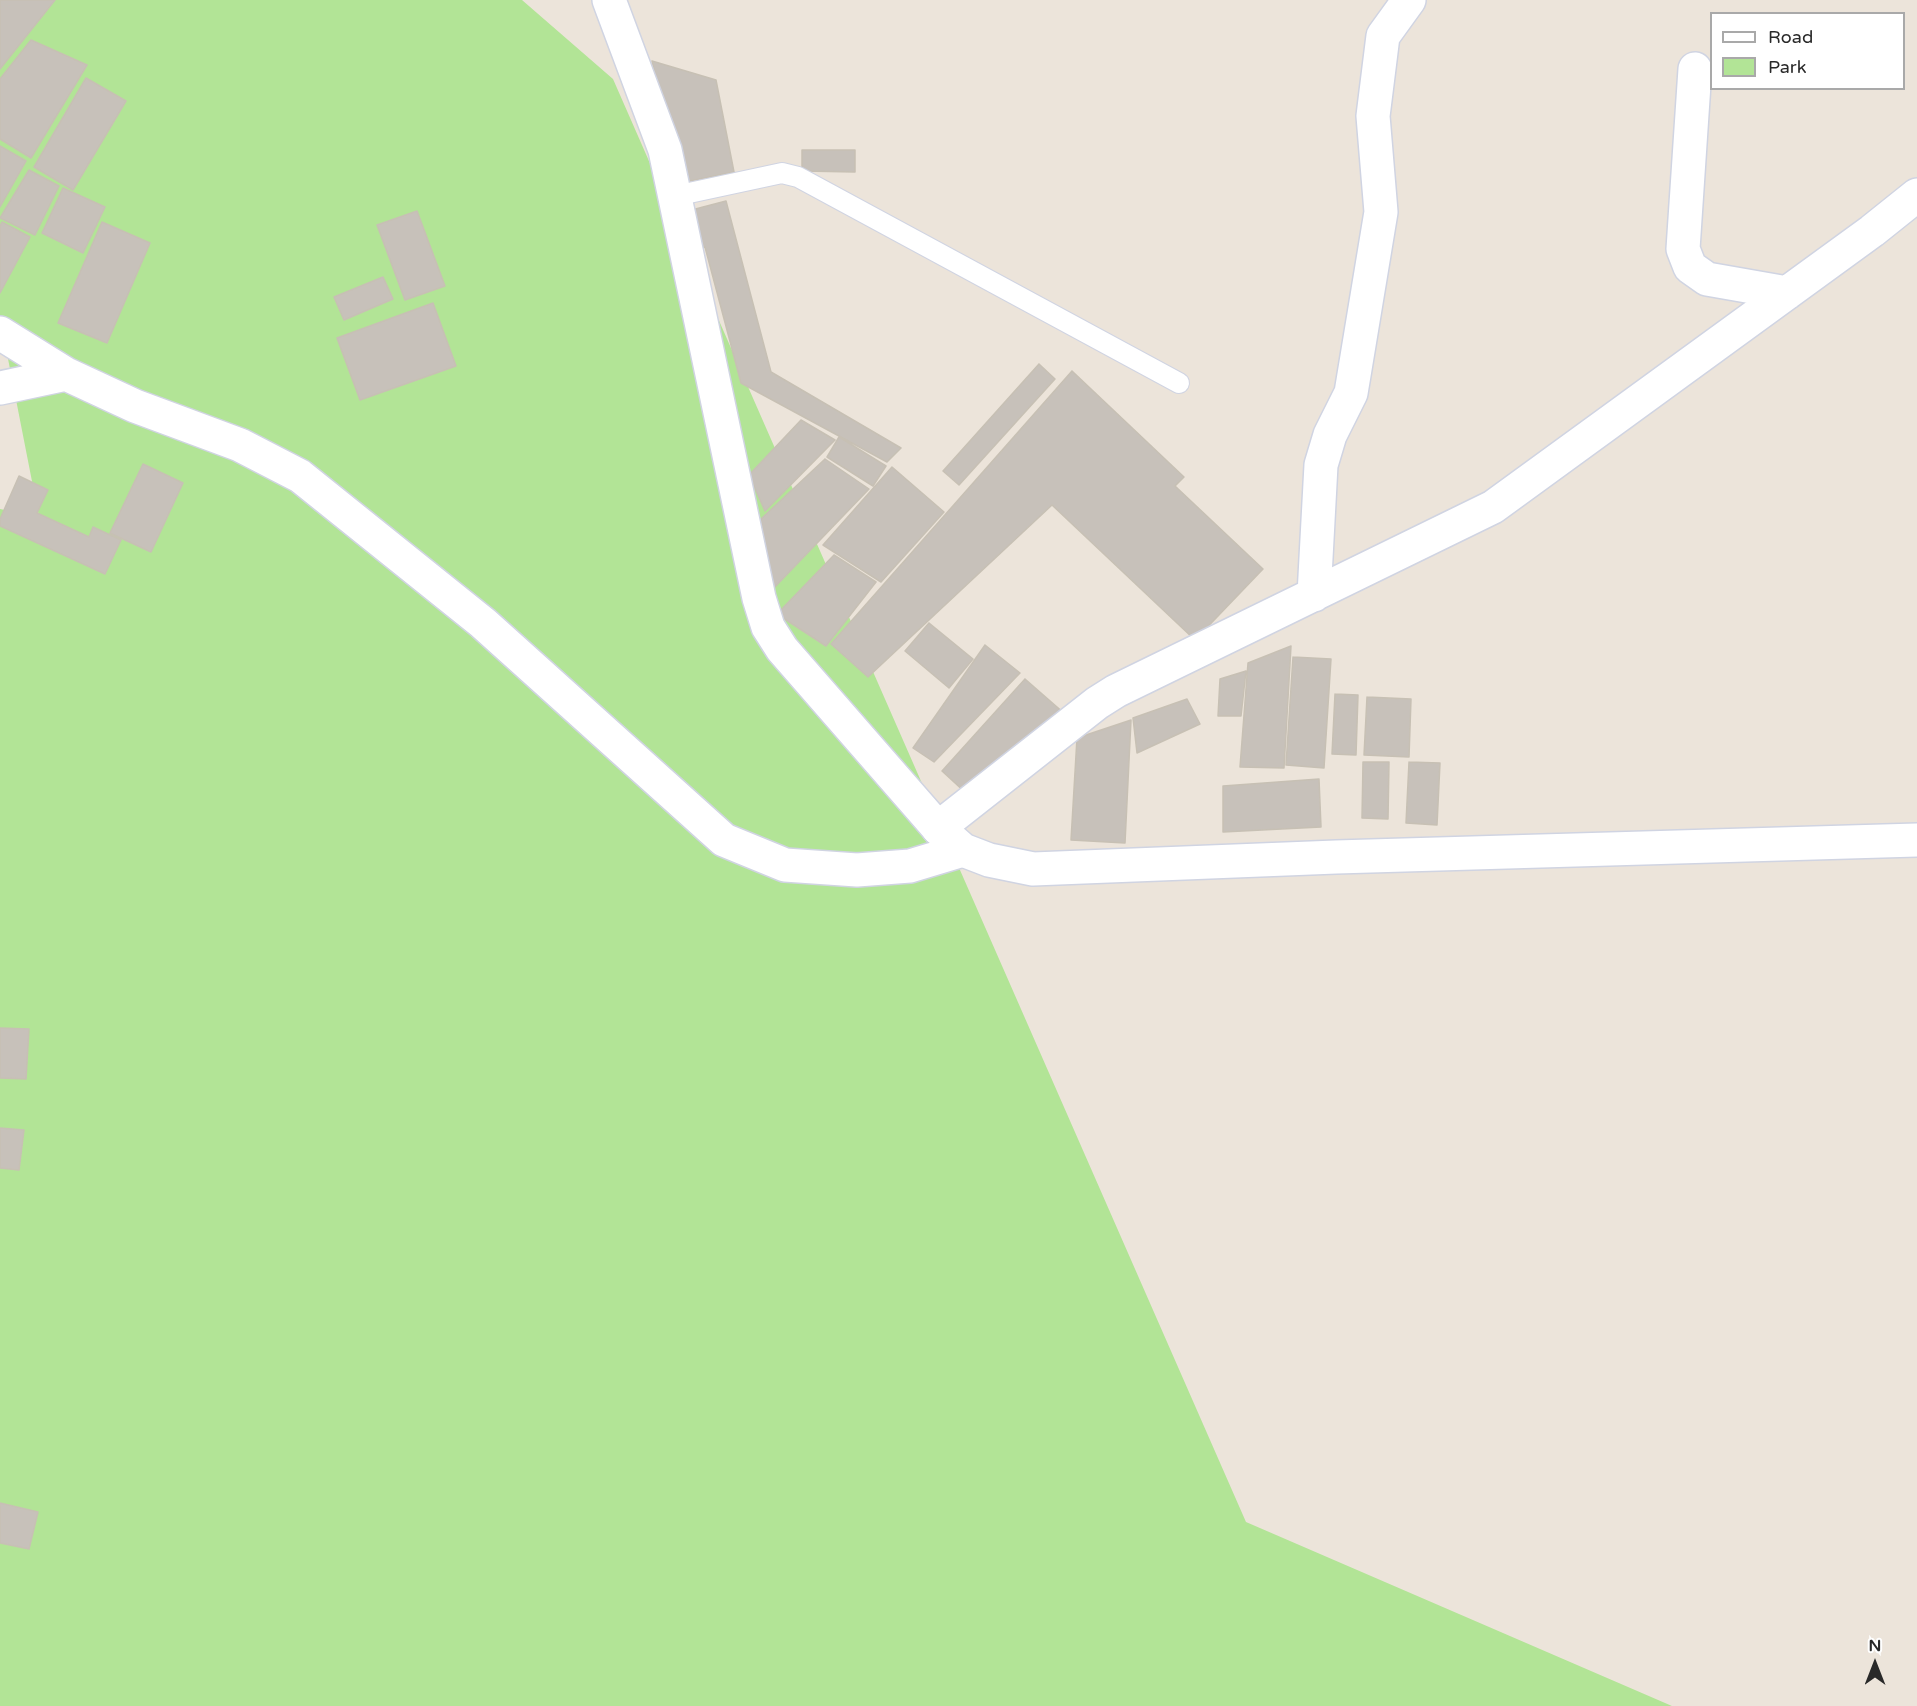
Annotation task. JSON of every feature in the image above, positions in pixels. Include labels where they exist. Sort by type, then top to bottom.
[{"type":"street","points":[[609,0],[665,150],[759,598],[768,627],[782,649],[938,828],[963,850],[989,860],[1034,869],[1336,857],[1917,840]]},
{"type":"street","points":[[1314,595],[1321,465],[1330,435],[1351,393],[1381,212],[1373,117],[1383,36],[1409,0]]},
{"type":"street","points":[[1695,69],[1683,249],[1690,267],[1707,279],[1787,293]]},
{"type":"street","points":[[938,828],[1097,703],[1138,680],[1493,507],[1872,231],[1917,195]]},
{"type":"street","points":[[0,333],[66,374],[135,406],[240,445],[300,476],[483,623],[724,840],[785,865],[857,870],[910,866],[963,850]]},
{"type":"street","points":[[0,388],[66,374]]},
{"type":"lane","points":[[675,196],[782,173],[798,177],[1179,383]]},
{"type":"green space","points":[[0,0],[522,0],[613,79],[1246,1522],[1672,1706],[0,1706],[0,509],[39,517],[0,318]]},
{"type":"building","points":[[0,0],[55,0],[0,69]]},
{"type":"building","points":[[31,40],[87,65],[31,158],[0,139],[0,79]]},
{"type":"building","points":[[652,61],[716,80],[734,172],[680,183]]},
{"type":"building","points":[[86,78],[126,101],[73,190],[34,167]]},
{"type":"building","points":[[0,146],[26,161],[0,207]]},
{"type":"building","points":[[802,150],[855,150],[855,172],[802,171]]},
{"type":"building","points":[[29,170],[59,186],[35,235],[0,218]]},
{"type":"building","points":[[63,188],[105,207],[83,253],[42,233]]},
{"type":"building","points":[[726,201],[771,372],[901,448],[887,462],[741,383],[705,247],[695,250],[684,212]]},
{"type":"building","points":[[417,211],[445,286],[405,300],[377,225]]},
{"type":"building","points":[[2,222],[30,237],[0,293],[0,226]]},
{"type":"building","points":[[102,222],[150,243],[107,343],[58,323]]},
{"type":"building","points":[[383,277],[393,299],[344,320],[334,297]]},
{"type":"building","points":[[433,303],[456,366],[360,400],[337,338]]},
{"type":"building","points":[[1039,364],[1055,379],[959,485],[943,471]]},
{"type":"building","points":[[1072,371],[1184,477],[1175,486],[1263,569],[1195,640],[1052,505],[868,677],[831,644]]},
{"type":"building","points":[[801,420],[835,440],[765,511],[749,475]]},
{"type":"building","points":[[839,437],[886,466],[873,486],[827,457]]},
{"type":"building","points":[[825,459],[869,489],[771,591],[761,519]]},
{"type":"building","points":[[143,464],[183,483],[151,552],[110,533]]},
{"type":"building","points":[[892,467],[944,512],[881,582],[823,545]]},
{"type":"building","points":[[19,476],[48,490],[37,513],[89,537],[93,527],[121,540],[105,574],[0,526],[0,519]]},
{"type":"building","points":[[834,555],[876,582],[826,646],[777,614]]},
{"type":"building","points":[[929,623],[973,659],[949,688],[905,651]]},
{"type":"building","points":[[985,645],[1020,673],[934,762],[913,748]]},
{"type":"building","points":[[1291,646],[1284,768],[1240,767],[1248,663]]},
{"type":"building","points":[[1293,657],[1331,659],[1324,768],[1286,765]]},
{"type":"building","points":[[1246,671],[1241,716],[1218,716],[1220,679]]},
{"type":"building","points":[[1025,679],[1065,714],[967,794],[942,771]]},
{"type":"building","points":[[1335,694],[1358,695],[1356,755],[1332,754]]},
{"type":"building","points":[[1367,697],[1411,699],[1409,757],[1364,755]]},
{"type":"building","points":[[1187,699],[1200,724],[1137,753],[1133,718]]},
{"type":"building","points":[[1131,720],[1125,843],[1071,840],[1077,738]]},
{"type":"building","points":[[1363,762],[1389,762],[1388,819],[1362,818]]},
{"type":"building","points":[[1409,762],[1440,763],[1437,825],[1406,823]]},
{"type":"building","points":[[1319,779],[1321,827],[1223,832],[1223,786]]},
{"type":"building","points":[[0,1028],[29,1029],[26,1079],[0,1078]]},
{"type":"building","points":[[0,1128],[24,1130],[19,1170],[0,1168]]},
{"type":"building","points":[[0,1503],[38,1512],[29,1549],[0,1543]]}]
